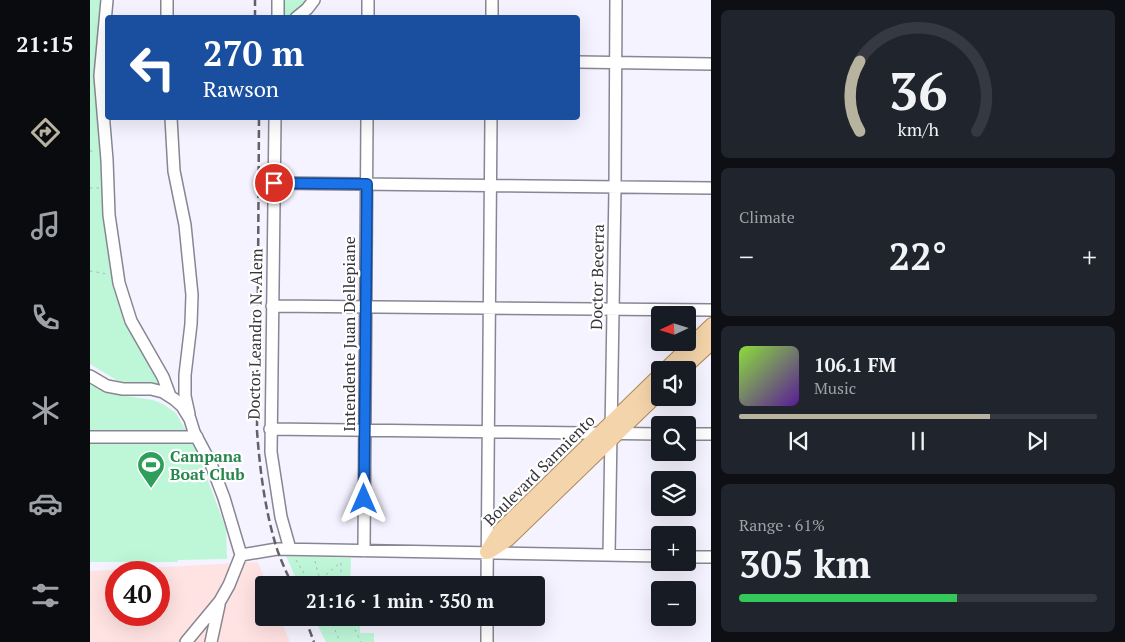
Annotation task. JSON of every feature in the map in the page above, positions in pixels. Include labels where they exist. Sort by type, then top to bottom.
[{"type":"main road","points":[[674,361],[711,325]]},
{"type":"main road","points":[[691,361],[711,342]]},
{"type":"main road","name":"Boulevard Sarmiento","points":[[610,432],[651,385]]},
{"type":"main road","name":"Boulevard Sarmiento","points":[[487,552],[500,530],[610,432],[651,399]]},
{"type":"street","points":[[106,15],[107,0]]},
{"type":"street","points":[[167,0],[167,15]]},
{"type":"street","points":[[278,0],[278,15]]},
{"type":"street","points":[[300,15],[314,0]]},
{"type":"street","points":[[368,0],[368,15]]},
{"type":"street","points":[[492,0],[492,15]]},
{"type":"street","name":"Doctor Becerra","points":[[609,556],[616,0]]},
{"type":"street","points":[[105,22],[100,76],[107,160],[109,214],[118,276],[131,321],[164,377],[170,396]]},
{"type":"street","points":[[580,62],[711,64]]},
{"type":"street","points":[[172,120],[174,171],[185,225],[192,295],[191,324],[184,375],[185,396],[197,437],[211,464],[224,498],[241,554],[229,585],[220,600],[186,642]]},
{"type":"street","name":"Doctor Leandro N. Alem","points":[[275,120],[270,429],[274,480],[281,517],[290,549]]},
{"type":"street","name":"Intendente Juan Dellepiane","points":[[364,551],[367,120]]},
{"type":"street","points":[[487,576],[490,432],[491,120]]},
{"type":"street","points":[[274,183],[711,188]]},
{"type":"street","points":[[272,306],[711,310]]},
{"type":"street","points":[[90,376],[107,386],[123,389],[151,389],[170,396],[182,406],[190,418]]},
{"type":"street","points":[[270,429],[651,434]]},
{"type":"street","points":[[696,434],[711,434]]},
{"type":"street","points":[[90,437],[197,437]]},
{"type":"street","points":[[241,554],[261,550],[290,549],[316,550],[341,556],[364,551],[651,556]]},
{"type":"street","points":[[696,557],[711,557]]},
{"type":"street","points":[[211,642],[220,600]]},
{"type":"street","points":[[487,626],[487,642]]},
{"type":"path","points":[[90,271],[118,276]]},
{"type":"path","points":[[290,549],[306,576]]},
{"type":"path","points":[[316,550],[316,568],[320,576]]},
{"type":"path","points":[[324,576],[341,556]]},
{"type":"path","points":[[340,576],[341,556]]},
{"type":"path","points":[[333,626],[340,642]]},
{"type":"path","points":[[352,626],[361,642]]},
{"type":"shaded area","points":[[258,562],[263,576],[255,576],[255,626],[283,626],[290,642],[90,642],[90,571],[105,570],[105,626],[170,626],[170,567]]},
{"type":"green space","points":[[90,0],[102,0],[95,79],[128,327],[160,387],[118,381],[90,364]]},
{"type":"green space","points":[[278,0],[314,0],[298,15],[278,15]]},
{"type":"green space","name":"Campana Boat Club","points":[[90,382],[106,393],[153,400],[176,413],[196,448],[226,529],[227,559],[178,560],[178,562],[90,562]]},
{"type":"green space","points":[[286,556],[351,558],[350,576],[295,576]]},
{"type":"green space","points":[[318,626],[360,626],[360,633],[374,633],[374,642],[326,642]]},
{"type":"railway","points":[[255,0],[255,15]]},
{"type":"railway","points":[[259,120],[257,431],[261,476],[269,520],[277,549],[288,576]]},
{"type":"railway","points":[[308,626],[314,642]]},
{"type":"place","name":"Campana Boat Club","points":[[151,489]]},
{"type":"route","points":[[274,183],[367,184],[364,499]]}]
